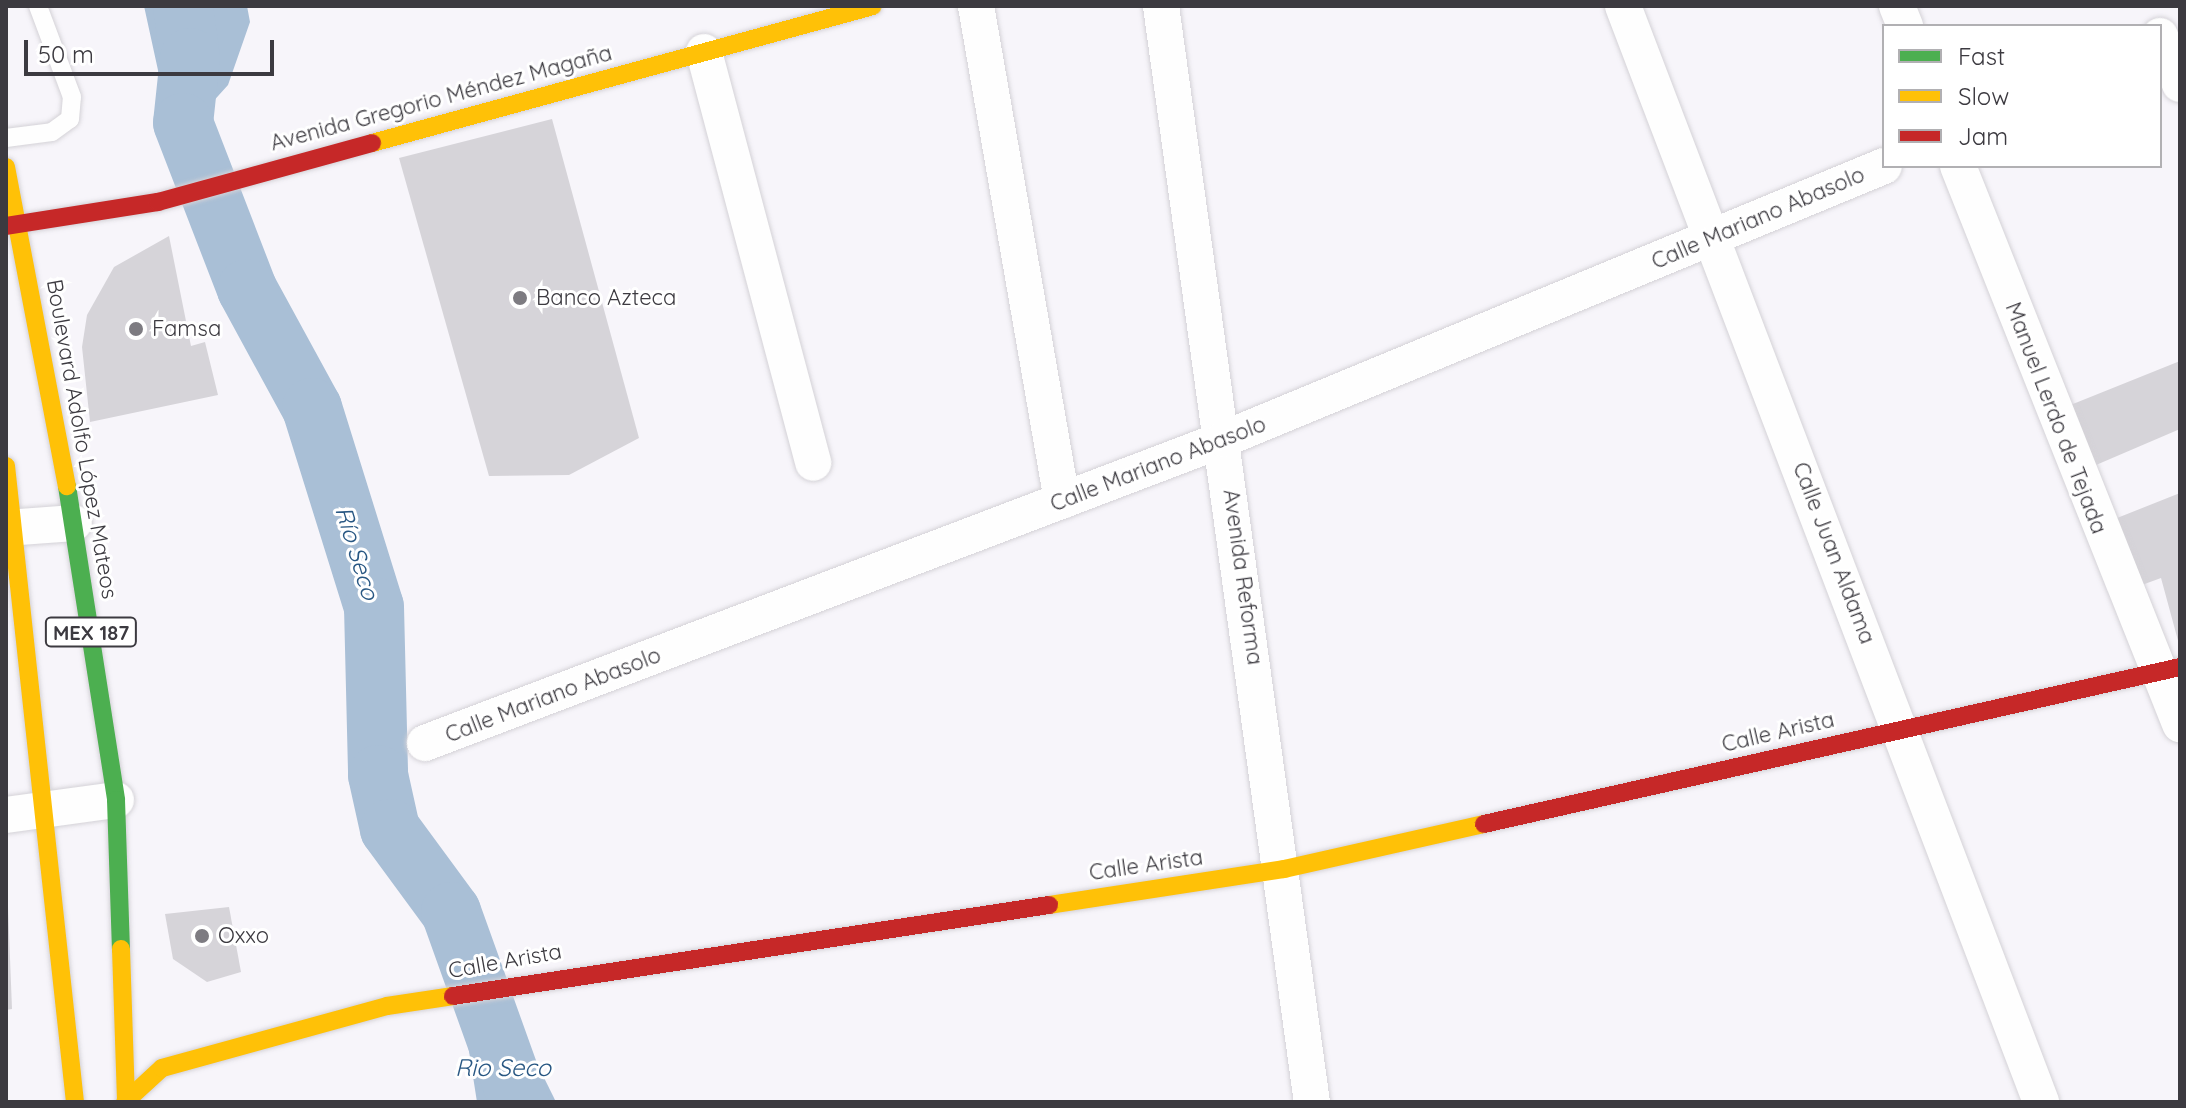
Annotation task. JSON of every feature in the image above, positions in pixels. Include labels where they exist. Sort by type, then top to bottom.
[{"type":"street","name":"Avenida Gregorio Méndez Magaña","points":[[10,220],[158,202],[319,155],[873,6]]},
{"type":"street","points":[[976,6],[1062,501]]},
{"type":"street","name":"Avenida Reforma","points":[[1161,6],[1284,869],[1312,1102]]},
{"type":"street","name":"Calle Juan Aldama","points":[[1623,6],[1902,728],[2041,1102]]},
{"type":"street","points":[[2147,6],[2156,24]]},
{"type":"street","points":[[2164,39],[2180,84]]},
{"type":"street","points":[[704,52],[813,463]]},
{"type":"street","name":"Boulevard Adolfo López Mateos","points":[[6,167],[10,220],[74,523],[116,800],[126,1102]]},
{"type":"street","name":"Calle Mariano Abasolo","points":[[425,743],[1224,439],[1882,167]]},
{"type":"street","name":"Manuel Lerdo de Tejada","points":[[1959,168],[2168,668],[2180,724]]},
{"type":"street","name":"MEX 187","points":[[6,466],[49,810],[75,1102]]},
{"type":"street","points":[[12,528],[74,523]]},
{"type":"street","name":"Calle Arista","points":[[126,1102],[162,1068],[387,1006],[581,973],[1284,869],[2168,668]]},
{"type":"street","points":[[6,815],[116,800]]},
{"type":"lane","points":[[6,138],[52,132],[70,119],[72,97],[38,6]]},
{"type":"water","points":[[144,6],[247,6],[250,22],[228,85],[200,116],[173,126],[156,117],[161,84]]},
{"type":"water","name":"Rio Seco","points":[[487,1009],[503,1010],[519,1027],[556,1102],[477,1102],[466,1032],[469,1019]]},
{"type":"building","name":"Banco Azteca","points":[[552,119],[639,438],[569,475],[489,476],[399,158]]},
{"type":"building","name":"Famsa","points":[[169,236],[191,346],[205,342],[218,395],[90,422],[82,347],[87,315],[114,267]]},
{"type":"building","points":[[2180,361],[2180,429],[2082,471],[2058,410]]},
{"type":"building","points":[[2180,493],[2180,648],[2161,578],[2131,589],[2102,524]]},
{"type":"building","points":[[6,856],[12,1009],[6,1010]]},
{"type":"building","name":"Oxxo","points":[[229,907],[241,972],[207,982],[173,959],[165,914]]},
{"type":"waterway","name":"Río Seco","points":[[183,6],[190,58],[183,123],[247,289],[312,408],[374,607],[378,775],[390,829],[451,912],[519,1102]]},
{"type":"traffic: fast","points":[[67,486],[116,800],[121,949]]},
{"type":"traffic: slow","points":[[372,143],[873,6]]},
{"type":"traffic: slow","points":[[6,167],[67,486]]},
{"type":"traffic: slow","points":[[6,466],[75,1102]]},
{"type":"traffic: slow","points":[[1049,905],[1284,869],[1484,824]]},
{"type":"traffic: slow","points":[[121,949],[126,1102]]},
{"type":"traffic: slow","points":[[125,1102],[162,1068],[387,1006],[453,996]]},
{"type":"traffic: jam","points":[[6,226],[158,202],[372,143]]},
{"type":"traffic: jam","points":[[1484,824],[2180,667]]},
{"type":"traffic: jam","points":[[453,996],[1049,905]]},
{"type":"place","name":"Banco Azteca","points":[[520,298]]},
{"type":"place","name":"Famsa","points":[[136,329]]},
{"type":"place","name":"Oxxo","points":[[202,936]]}]
